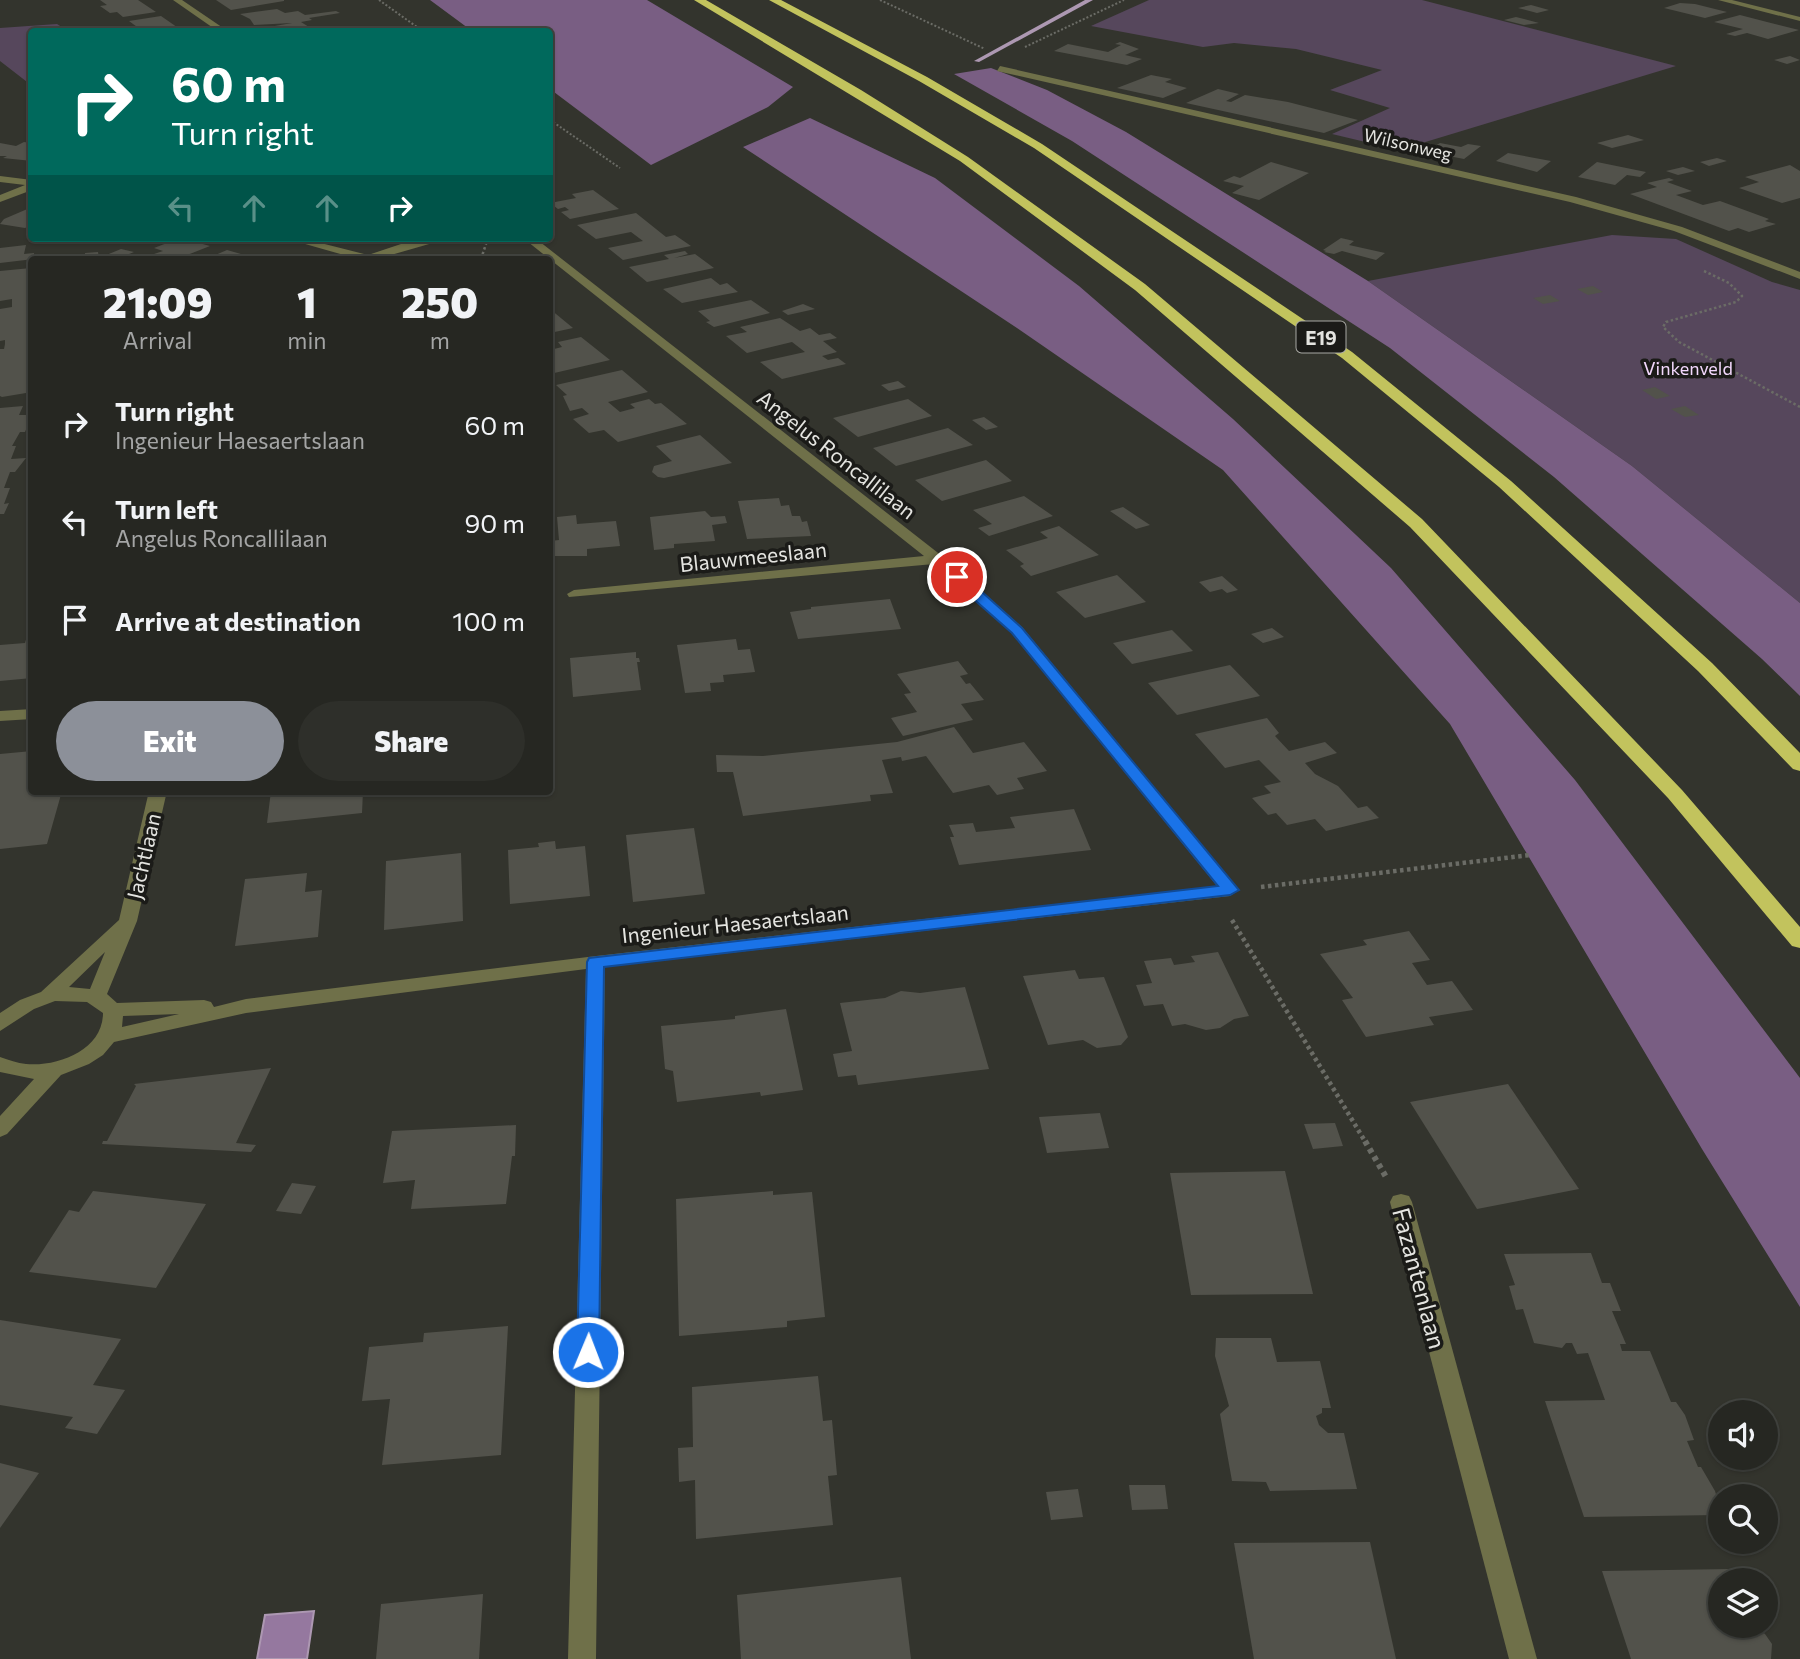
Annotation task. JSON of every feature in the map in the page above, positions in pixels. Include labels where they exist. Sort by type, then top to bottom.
[{"type":"highway","points":[[699,0],[857,92],[964,159],[1150,295],[1416,523],[1675,794],[1800,941]]},
{"type":"highway","name":"E19","points":[[774,0],[923,79],[1038,146],[1347,355],[1505,484],[1705,667],[1800,765]]},
{"type":"street","points":[[177,0],[219,28]]},
{"type":"street","points":[[1722,0],[1800,19]]},
{"type":"street","name":"Wilsonweg","points":[[1000,69],[1572,199],[1678,229],[1800,276]]},
{"type":"street","points":[[0,179],[28,184]]},
{"type":"street","points":[[0,199],[28,187]]},
{"type":"street","points":[[304,242],[356,256]]},
{"type":"street","points":[[376,256],[425,242]]},
{"type":"street","name":"Angelus Roncallilaan","points":[[533,242],[551,256]]},
{"type":"street","name":"Angelus Roncallilaan","points":[[553,258],[937,559],[1017,631],[1230,890]]},
{"type":"street","name":"Blauwmeeslaan","points":[[574,594],[937,559]]},
{"type":"street","points":[[0,716],[28,714]]},
{"type":"street","name":"Jachtlaan","points":[[104,1004],[128,921],[157,795]]},
{"type":"street","name":"Ingenieur Haesaertslaan","points":[[108,1037],[246,1006],[596,962],[1230,890]]},
{"type":"street","name":"Jachtlaan","points":[[48,996],[128,921]]},
{"type":"street","points":[[582,1659],[596,962]]},
{"type":"street","name":"Jachtlaan","points":[[0,1024],[15,1010],[48,996],[76,993],[104,1004],[114,1022],[108,1037]]},
{"type":"street","name":"Ingenieur Haesaertslaan","points":[[104,1004],[246,1006]]},
{"type":"street","points":[[1,1069],[23,1073],[53,1071],[88,1057],[108,1037]]},
{"type":"street","points":[[0,1129],[53,1071]]},
{"type":"street","name":"Fazantenlaan","points":[[1401,1202],[1524,1659]]},
{"type":"path","points":[[379,0],[418,28]]},
{"type":"path","points":[[880,0],[983,49]]},
{"type":"path","points":[[1022,48],[1124,0]]},
{"type":"path","points":[[553,122],[620,168]]},
{"type":"path","points":[[1695,267],[1728,283],[1742,296],[1736,302],[1666,322],[1663,327],[1679,342],[1800,407]]},
{"type":"path","points":[[1230,890],[1530,855]]},
{"type":"path","name":"Fazantenlaan","points":[[1230,890],[1229,915],[1401,1202]]},
{"type":"green space","points":[[1149,0],[1422,0],[1676,66],[1399,150],[1332,134],[1390,108],[1330,90],[1382,70],[1296,49],[1234,43],[1203,47],[1091,26]]},
{"type":"green space","points":[[57,24],[63,28],[28,28],[28,83],[0,61],[0,28]]},
{"type":"green space","name":"Vinkenveld","points":[[1612,235],[1676,239],[1772,282],[1800,290],[1800,603],[1632,466],[1368,281]]},
{"type":"shaded area","points":[[430,0],[647,0],[793,87],[768,107],[651,165],[553,91],[553,28],[468,28]]},
{"type":"shaded area","points":[[991,68],[1047,90],[1126,132],[1368,281],[1632,466],[1800,603],[1800,696],[1762,659],[1554,477],[1390,348],[1072,141],[954,74]]},
{"type":"shaded area","points":[[810,118],[935,178],[1079,286],[1233,419],[1391,568],[1575,780],[1800,1078],[1800,1307],[1702,1149],[1450,724],[1223,470],[1017,328],[743,147]]},
{"type":"shaded area","points":[[314,1611],[307,1659],[257,1659],[265,1615]]},
{"type":"building","points":[[100,0],[138,0],[156,12],[123,17],[100,6],[107,5]]},
{"type":"building","points":[[216,0],[284,0],[284,1],[231,10]]},
{"type":"building","points":[[1680,3],[1727,12],[1705,18],[1664,8]]},
{"type":"building","points":[[1531,5],[1549,10],[1537,13],[1518,8]]},
{"type":"building","points":[[277,9],[285,13],[298,11],[305,15],[336,11],[340,13],[301,22],[311,28],[269,27],[292,23],[254,25],[250,19],[240,14]]},
{"type":"building","points":[[1740,15],[1799,30],[1768,39],[1747,33],[1735,36],[1726,34],[1743,29],[1714,22]]},
{"type":"building","points":[[161,16],[178,28],[139,28],[129,21]]},
{"type":"building","points":[[1516,17],[1539,23],[1524,25],[1504,20]]},
{"type":"building","points":[[1120,42],[1139,49],[1125,55],[1142,59],[1127,65],[1054,51],[1068,44],[1108,52],[1121,45],[1115,44]]},
{"type":"building","points":[[1790,56],[1800,60],[1787,64],[1774,60]]},
{"type":"building","points":[[1151,75],[1172,79],[1165,82],[1187,88],[1163,98],[1117,88]]},
{"type":"building","points":[[1218,89],[1239,94],[1226,101],[1231,102],[1245,95],[1288,102],[1358,120],[1324,133],[1186,103]]},
{"type":"building","points":[[1628,135],[1644,140],[1612,148],[1597,143]]},
{"type":"building","points":[[28,142],[28,161],[0,156],[0,143],[16,146]]},
{"type":"building","points":[[1440,143],[1461,147],[1468,144],[1481,146],[1464,159],[1408,148],[1419,145],[1435,146]]},
{"type":"building","points":[[1508,153],[1551,161],[1537,172],[1496,161]]},
{"type":"building","points":[[1717,158],[1727,161],[1709,166],[1700,162]]},
{"type":"building","points":[[1271,162],[1309,173],[1259,200],[1232,193],[1244,186],[1223,181],[1234,176],[1240,178]]},
{"type":"building","points":[[1597,162],[1646,172],[1640,177],[1627,175],[1615,185],[1578,177]]},
{"type":"building","points":[[1790,165],[1800,171],[1800,198],[1782,203],[1739,188],[1759,182],[1745,177]]},
{"type":"building","points":[[1683,167],[1695,171],[1678,175],[1666,171]]},
{"type":"building","points":[[1669,178],[1674,180],[1667,182],[1692,191],[1676,195],[1703,205],[1720,201],[1776,224],[1749,232],[1738,228],[1729,231],[1630,194],[1657,187],[1647,183]]},
{"type":"building","points":[[593,190],[619,209],[570,219],[561,212],[569,210],[565,207],[558,209],[553,202],[576,198],[572,194]]},
{"type":"building","points":[[28,209],[28,227],[0,224],[4,219]]},
{"type":"building","points":[[636,213],[666,237],[675,235],[691,246],[623,260],[608,248],[643,241],[631,232],[596,239],[577,225]]},
{"type":"building","points":[[1341,238],[1354,241],[1349,245],[1385,253],[1376,260],[1342,251],[1334,254],[1324,252],[1326,251],[1323,250]]},
{"type":"building","points":[[170,242],[195,242],[210,246],[185,256],[154,254],[163,251],[154,248]]},
{"type":"building","points":[[26,245],[24,254],[34,253],[34,256],[28,256],[28,260],[0,263],[0,248]]},
{"type":"building","points":[[121,249],[134,252],[124,256],[104,256]]},
{"type":"building","points":[[227,250],[248,256],[213,256]]},
{"type":"building","points":[[685,251],[688,254],[674,258],[695,254],[714,268],[647,282],[629,267],[669,259],[664,255]]},
{"type":"building","points":[[98,252],[99,256],[85,256],[85,253]]},
{"type":"building","points":[[28,268],[28,393],[2,397],[0,349],[4,349],[5,340],[0,341],[0,309],[12,307],[12,299],[0,301],[0,271]]},
{"type":"building","points":[[711,278],[720,285],[727,283],[738,292],[682,303],[663,289]]},
{"type":"building","points":[[1593,286],[1603,292],[1588,295],[1577,289]]},
{"type":"building","points":[[1550,295],[1560,301],[1543,304],[1533,298]]},
{"type":"building","points":[[751,300],[770,313],[714,327],[706,322],[710,321],[698,311]]},
{"type":"building","points":[[803,304],[815,309],[788,315],[782,311]]},
{"type":"building","points":[[553,311],[573,328],[553,332]]},
{"type":"building","points":[[780,318],[800,331],[810,328],[819,335],[830,333],[837,338],[823,341],[837,352],[822,356],[828,360],[838,358],[846,364],[782,379],[760,362],[805,352],[792,342],[747,353],[726,336],[747,332],[740,327]]},
{"type":"building","points":[[581,337],[610,360],[553,373],[553,349],[562,347],[558,342]]},
{"type":"building","points":[[622,370],[648,392],[608,402],[620,412],[635,408],[630,404],[649,399],[655,404],[661,403],[687,424],[618,442],[604,430],[589,433],[573,419],[589,414],[582,408],[570,411],[563,396],[567,395],[556,385]]},
{"type":"building","points":[[898,381],[906,387],[889,391],[881,385]]},
{"type":"building","points":[[1655,387],[1670,396],[1656,399],[1642,390]]},
{"type":"building","points":[[908,399],[932,416],[858,437],[833,418]]},
{"type":"building","points":[[23,406],[19,415],[28,415],[25,432],[20,432],[12,446],[16,446],[11,459],[26,458],[15,472],[10,472],[4,488],[10,488],[4,504],[9,503],[4,514],[0,514],[0,408]]},
{"type":"building","points":[[1685,406],[1699,415],[1685,417],[1671,409]]},
{"type":"building","points":[[984,417],[998,427],[986,430],[972,420]]},
{"type":"building","points":[[948,428],[973,445],[896,466],[873,448]]},
{"type":"building","points":[[700,435],[732,463],[664,478],[652,472],[654,466],[672,461],[656,446]]},
{"type":"building","points":[[986,460],[1012,481],[942,501],[915,480]]},
{"type":"building","points":[[1024,496],[1053,516],[989,536],[978,528],[992,524],[973,510]]},
{"type":"building","points":[[779,498],[781,506],[789,505],[792,516],[800,516],[802,522],[807,521],[811,536],[747,539],[738,501]]},
{"type":"building","points":[[1123,507],[1150,525],[1136,529],[1110,511]]},
{"type":"building","points":[[705,511],[711,517],[725,516],[727,523],[712,525],[715,541],[674,544],[674,548],[654,550],[650,517]]},
{"type":"building","points":[[576,515],[577,524],[616,521],[620,546],[587,549],[587,556],[553,556],[553,541],[559,540],[557,517]]},
{"type":"building","points":[[1059,526],[1099,555],[1031,576],[1020,566],[1024,564],[1006,550],[1048,538],[1040,532]]},
{"type":"building","points":[[1117,575],[1146,602],[1085,618],[1056,592]]},
{"type":"building","points":[[1222,576],[1238,590],[1227,593],[1222,589],[1210,592],[1199,582]]},
{"type":"building","points":[[890,599],[901,629],[798,639],[790,612],[811,607]]},
{"type":"building","points":[[1272,628],[1284,637],[1263,643],[1251,634]]},
{"type":"building","points":[[1172,630],[1193,651],[1132,664],[1113,643]]},
{"type":"building","points":[[27,636],[28,678],[0,681],[0,645],[25,643]]},
{"type":"building","points":[[736,639],[738,650],[750,649],[755,672],[723,675],[724,682],[710,683],[711,691],[685,693],[677,645]]},
{"type":"building","points":[[636,652],[636,658],[639,658],[640,662],[637,662],[641,690],[573,697],[570,658]]},
{"type":"building","points":[[958,661],[968,674],[960,676],[966,684],[970,683],[984,700],[961,704],[973,720],[903,736],[891,718],[917,712],[904,694],[911,693],[897,674]]},
{"type":"building","points":[[1230,665],[1260,696],[1177,715],[1148,683]]},
{"type":"building","points":[[1267,718],[1279,733],[1275,736],[1289,751],[1325,742],[1337,753],[1305,763],[1315,774],[1338,786],[1358,808],[1367,806],[1379,818],[1326,831],[1315,819],[1287,825],[1276,813],[1268,815],[1252,798],[1271,793],[1264,786],[1281,782],[1259,760],[1225,768],[1195,734]]},
{"type":"building","points":[[954,727],[973,753],[1024,742],[1047,771],[1017,778],[1024,789],[997,795],[989,785],[953,793],[926,756],[902,761],[901,757],[882,760],[893,793],[870,795],[871,801],[743,816],[733,772],[717,772],[716,755],[763,756],[897,742]]},
{"type":"building","points":[[28,751],[28,795],[61,795],[47,844],[0,849],[0,754]]},
{"type":"building","points":[[270,795],[363,795],[362,813],[267,823]]},
{"type":"building","points":[[1074,809],[1091,850],[959,865],[949,825],[973,823],[976,832],[1015,828],[1010,817]]},
{"type":"building","points":[[694,828],[705,894],[633,902],[626,835]]},
{"type":"building","points":[[555,841],[556,849],[585,846],[590,896],[510,904],[508,850],[539,847],[538,843]]},
{"type":"building","points":[[461,853],[463,921],[384,930],[386,861]]},
{"type":"building","points":[[307,873],[305,892],[322,890],[318,937],[235,946],[245,879]]},
{"type":"building","points":[[1409,931],[1430,960],[1412,963],[1427,985],[1452,981],[1473,1010],[1429,1017],[1434,1025],[1366,1037],[1342,1000],[1353,998],[1320,954],[1367,945],[1363,940]]},
{"type":"building","points":[[1218,952],[1249,1016],[1234,1019],[1220,1028],[1206,1030],[1185,1024],[1172,1026],[1163,1004],[1144,1006],[1136,985],[1152,983],[1144,961],[1171,958],[1174,965],[1195,962],[1191,956]]},
{"type":"building","points":[[1075,970],[1079,979],[1104,977],[1128,1037],[1121,1045],[1097,1048],[1083,1040],[1048,1045],[1023,976]]},
{"type":"building","points":[[965,987],[989,1069],[858,1085],[856,1075],[838,1077],[833,1054],[852,1051],[840,1003],[885,998],[901,991],[920,993]]},
{"type":"building","points":[[786,1009],[803,1090],[677,1102],[673,1071],[665,1069],[661,1026],[735,1019],[735,1016]]},
{"type":"building","points":[[271,1068],[236,1143],[256,1145],[251,1152],[102,1144],[107,1141],[136,1086],[134,1084]]},
{"type":"building","points":[[1508,1084],[1579,1189],[1477,1209],[1410,1102]]},
{"type":"building","points":[[1100,1113],[1109,1148],[1047,1153],[1039,1117]]},
{"type":"building","points":[[1335,1123],[1343,1146],[1313,1149],[1304,1124]]},
{"type":"building","points":[[516,1125],[515,1156],[512,1156],[506,1204],[411,1209],[415,1180],[383,1183],[392,1131]]},
{"type":"building","points":[[1285,1171],[1313,1294],[1191,1295],[1170,1173]]},
{"type":"building","points":[[292,1183],[316,1186],[301,1214],[276,1211]]},
{"type":"building","points":[[93,1191],[206,1204],[156,1288],[29,1272],[69,1210],[79,1212]]},
{"type":"building","points":[[773,1191],[773,1195],[812,1192],[825,1317],[787,1321],[787,1327],[679,1336],[676,1199]]},
{"type":"building","points":[[1591,1253],[1602,1283],[1610,1283],[1621,1311],[1612,1311],[1626,1344],[1620,1344],[1622,1351],[1650,1351],[1671,1402],[1676,1402],[1685,1415],[1694,1440],[1687,1441],[1698,1467],[1701,1467],[1711,1484],[1708,1484],[1708,1515],[1584,1517],[1545,1401],[1605,1400],[1588,1353],[1577,1354],[1572,1343],[1566,1343],[1562,1348],[1534,1343],[1523,1309],[1516,1310],[1509,1286],[1515,1285],[1504,1254]]},
{"type":"building","points":[[0,1320],[121,1339],[93,1385],[125,1390],[97,1434],[65,1428],[73,1417],[0,1405]]},
{"type":"building","points":[[508,1326],[501,1455],[382,1465],[390,1399],[362,1401],[369,1347],[423,1342],[424,1333]]},
{"type":"building","points":[[1216,1338],[1271,1338],[1277,1362],[1320,1361],[1331,1408],[1322,1408],[1322,1413],[1316,1416],[1319,1425],[1328,1433],[1344,1433],[1357,1489],[1270,1491],[1266,1482],[1232,1481],[1220,1414],[1229,1406],[1215,1356]]},
{"type":"building","points":[[818,1376],[823,1421],[832,1420],[837,1475],[828,1476],[833,1525],[696,1539],[695,1480],[679,1482],[678,1448],[693,1447],[692,1387]]},
{"type":"building","points":[[0,1463],[39,1473],[0,1528]]},
{"type":"building","points":[[1129,1485],[1165,1485],[1168,1509],[1132,1510]]},
{"type":"building","points":[[1078,1489],[1083,1517],[1051,1520],[1046,1492]]},
{"type":"building","points":[[1370,1542],[1396,1659],[1254,1659],[1234,1543]]},
{"type":"building","points":[[1708,1569],[1708,1638],[1768,1638],[1772,1644],[1771,1659],[1631,1659],[1602,1571]]},
{"type":"building","points":[[901,1577],[911,1659],[741,1659],[737,1595]]},
{"type":"building","points":[[483,1594],[479,1659],[376,1659],[381,1604]]},
{"type":"waterway","points":[[977,61],[1090,0]]},
{"type":"route","points":[[588,1352],[596,962],[1230,890],[1017,631],[957,577]]}]
